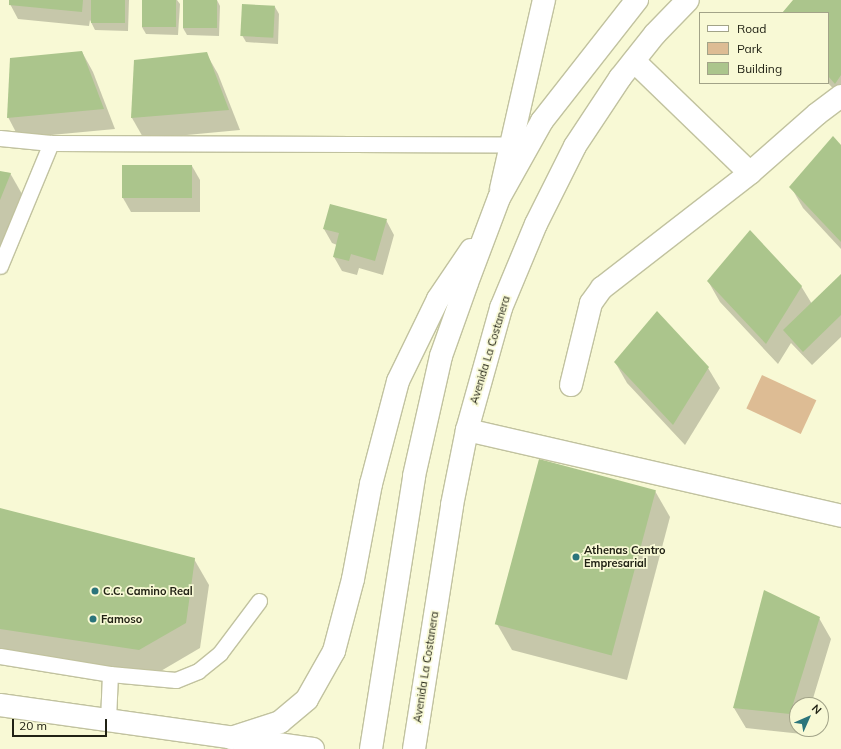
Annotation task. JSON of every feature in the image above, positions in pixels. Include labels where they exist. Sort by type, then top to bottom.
[{"type":"street","points":[[499,198],[511,145],[539,0]]},
{"type":"street","points":[[371,749],[414,476],[441,356],[499,198],[542,121],[637,0]]},
{"type":"street","name":"Avenida La Costanera","points":[[414,749],[452,505],[467,430],[501,308],[536,224],[575,146],[634,61],[655,34],[688,0]]},
{"type":"street","points":[[634,61],[750,173]]},
{"type":"street","points":[[571,385],[591,303],[602,288],[750,173],[817,114],[841,96]]},
{"type":"street","points":[[231,738],[280,722],[307,699],[334,651],[353,579],[371,484],[398,381],[438,299],[490,221]]},
{"type":"street","points":[[467,430],[841,516]]},
{"type":"street","points":[[0,705],[313,749]]},
{"type":"lane","points":[[0,138],[51,143],[511,145]]},
{"type":"lane","points":[[0,266],[51,143]]},
{"type":"lane","points":[[0,656],[110,674],[176,680],[198,671],[220,653],[259,601]]},
{"type":"lane","points":[[108,720],[110,674]]},
{"type":"green space","points":[[762,375],[816,400],[801,434],[746,409]]},
{"type":"building","points":[[9,0],[83,0],[82,12],[9,5]]},
{"type":"building","points":[[91,0],[125,0],[125,23],[91,23]]},
{"type":"building","points":[[142,0],[176,0],[176,27],[142,27]]},
{"type":"building","points":[[183,0],[217,0],[217,28],[183,28]]},
{"type":"building","points":[[793,0],[841,0],[841,75],[835,84],[829,77],[829,12],[783,12]]},
{"type":"building","points":[[242,4],[275,6],[273,38],[240,36]]},
{"type":"building","points":[[82,51],[104,109],[7,118],[10,58]]},
{"type":"building","points":[[207,52],[229,110],[131,118],[134,60]]},
{"type":"building","points":[[833,136],[841,145],[841,242],[789,187]]},
{"type":"building","points":[[122,165],[192,165],[192,198],[122,198]]},
{"type":"building","points":[[0,171],[11,173],[0,200]]},
{"type":"building","points":[[330,204],[387,219],[375,261],[351,254],[349,261],[333,257],[339,233],[323,229]]},
{"type":"building","points":[[750,230],[802,286],[766,344],[707,281]]},
{"type":"building","points":[[841,274],[841,315],[803,352],[783,330]]},
{"type":"building","points":[[657,311],[709,367],[673,425],[614,362]]},
{"type":"building","name":"Athenas Centro Empresarial","points":[[539,459],[656,490],[612,655],[495,624]]},
{"type":"building","name":"C.C. Camino Real","points":[[0,508],[195,558],[186,623],[139,650],[0,629]]},
{"type":"building","points":[[764,590],[820,617],[795,697],[789,697],[789,714],[733,708]]},
{"type":"place","name":"Athenas Centro Empresarial","points":[[576,557]]},
{"type":"place","name":"C.C. Camino Real","points":[[95,591]]},
{"type":"place","name":"Famoso","points":[[93,619]]}]
